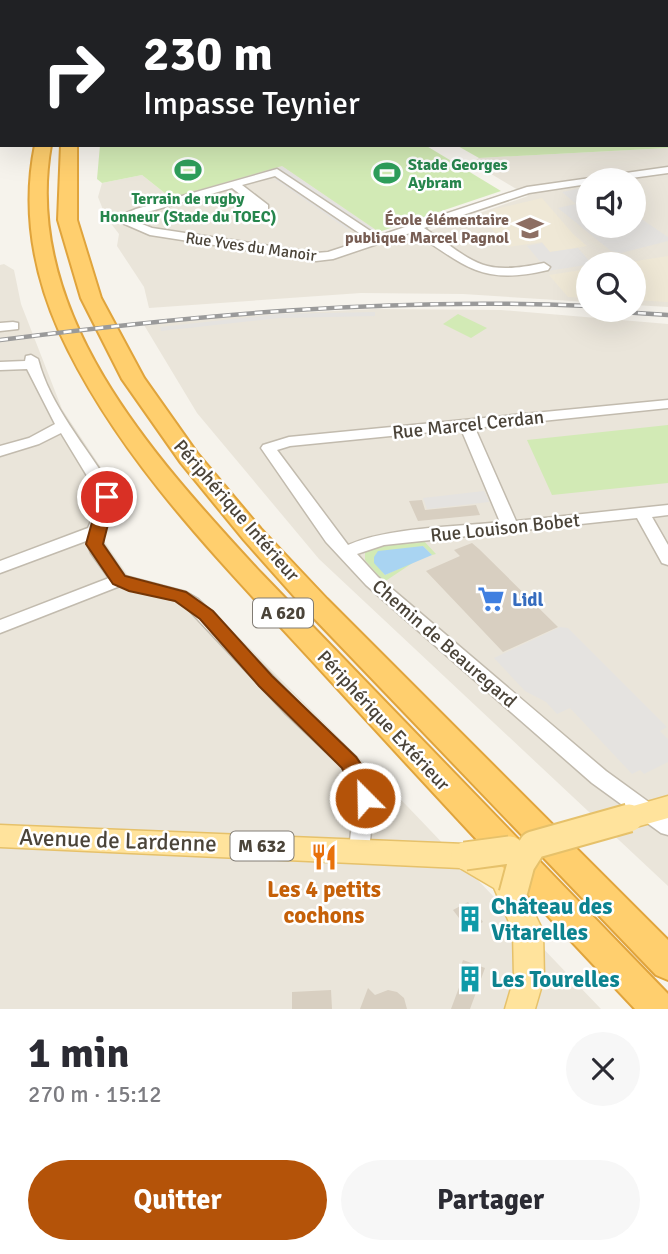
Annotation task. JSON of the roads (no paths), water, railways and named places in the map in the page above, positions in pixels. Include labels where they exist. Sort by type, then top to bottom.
[{"type":"highway","name":"Périphérique Extérieur","points":[[43,147],[38,203],[46,256],[58,302],[79,350],[133,436],[174,490],[257,585],[659,1009]]},
{"type":"highway","name":"Périphérique Intérieur","points":[[69,147],[66,194],[77,261],[115,348],[164,423],[270,552],[668,964]]},
{"type":"main road","name":"Avenue de Lardenne","points":[[0,836],[359,849],[465,856],[521,848],[658,810]]},
{"type":"main road","points":[[508,887],[521,864],[521,848]]},
{"type":"main road","points":[[465,856],[508,887],[528,934],[529,978],[520,1009]]},
{"type":"street","points":[[646,173],[668,170]]},
{"type":"street","name":"Rue Yves du Manoir","points":[[277,172],[377,240],[329,256],[316,257],[170,235],[139,229],[126,222],[128,216],[140,211],[277,172]]},
{"type":"street","points":[[377,240],[527,190],[576,183]]},
{"type":"street","points":[[233,184],[251,197]]},
{"type":"street","points":[[415,228],[486,273],[503,275],[544,267]]},
{"type":"street","points":[[0,366],[31,362],[64,425],[107,497],[96,531],[95,544],[119,580],[129,585],[180,596],[192,603],[283,700],[349,762],[358,774],[365,798],[359,849]]},
{"type":"street","name":"Rue Marcel Cerdan","points":[[268,448],[289,442],[668,404]]},
{"type":"street","points":[[0,452],[34,441],[64,425]]},
{"type":"street","points":[[467,425],[510,526]]},
{"type":"street","name":"Chemin de Beauregard","points":[[268,448],[345,553],[372,581],[590,769],[628,799],[658,810]]},
{"type":"street","name":"Rue Louison Bobet","points":[[345,553],[367,543],[384,540],[668,510]]},
{"type":"street","points":[[642,513],[668,559]]},
{"type":"street","points":[[0,568],[96,531]]},
{"type":"street","points":[[0,627],[119,580]]},
{"type":"water","points":[[423,546],[432,555],[385,575],[374,563],[378,551]]},
{"type":"railway","points":[[0,340],[293,310],[440,304],[576,306]]},
{"type":"railway","points":[[646,314],[668,315]]},
{"type":"place","name":"Terrain de rugby Honneur (Stade du TOEC)","points":[[188,170]]},
{"type":"place","name":"Stade Georges Aybram","points":[[387,173]]},
{"type":"place","name":"École élémentaire publique Marcel Pagnol","points":[[530,228]]},
{"type":"place","name":"Lidl","points":[[491,599]]},
{"type":"place","name":"Les 4 petits cochons","points":[[324,857]]},
{"type":"place","name":"Château des Vitarelles","points":[[470,919]]},
{"type":"place","name":"Les Tourelles","points":[[470,979]]}]
